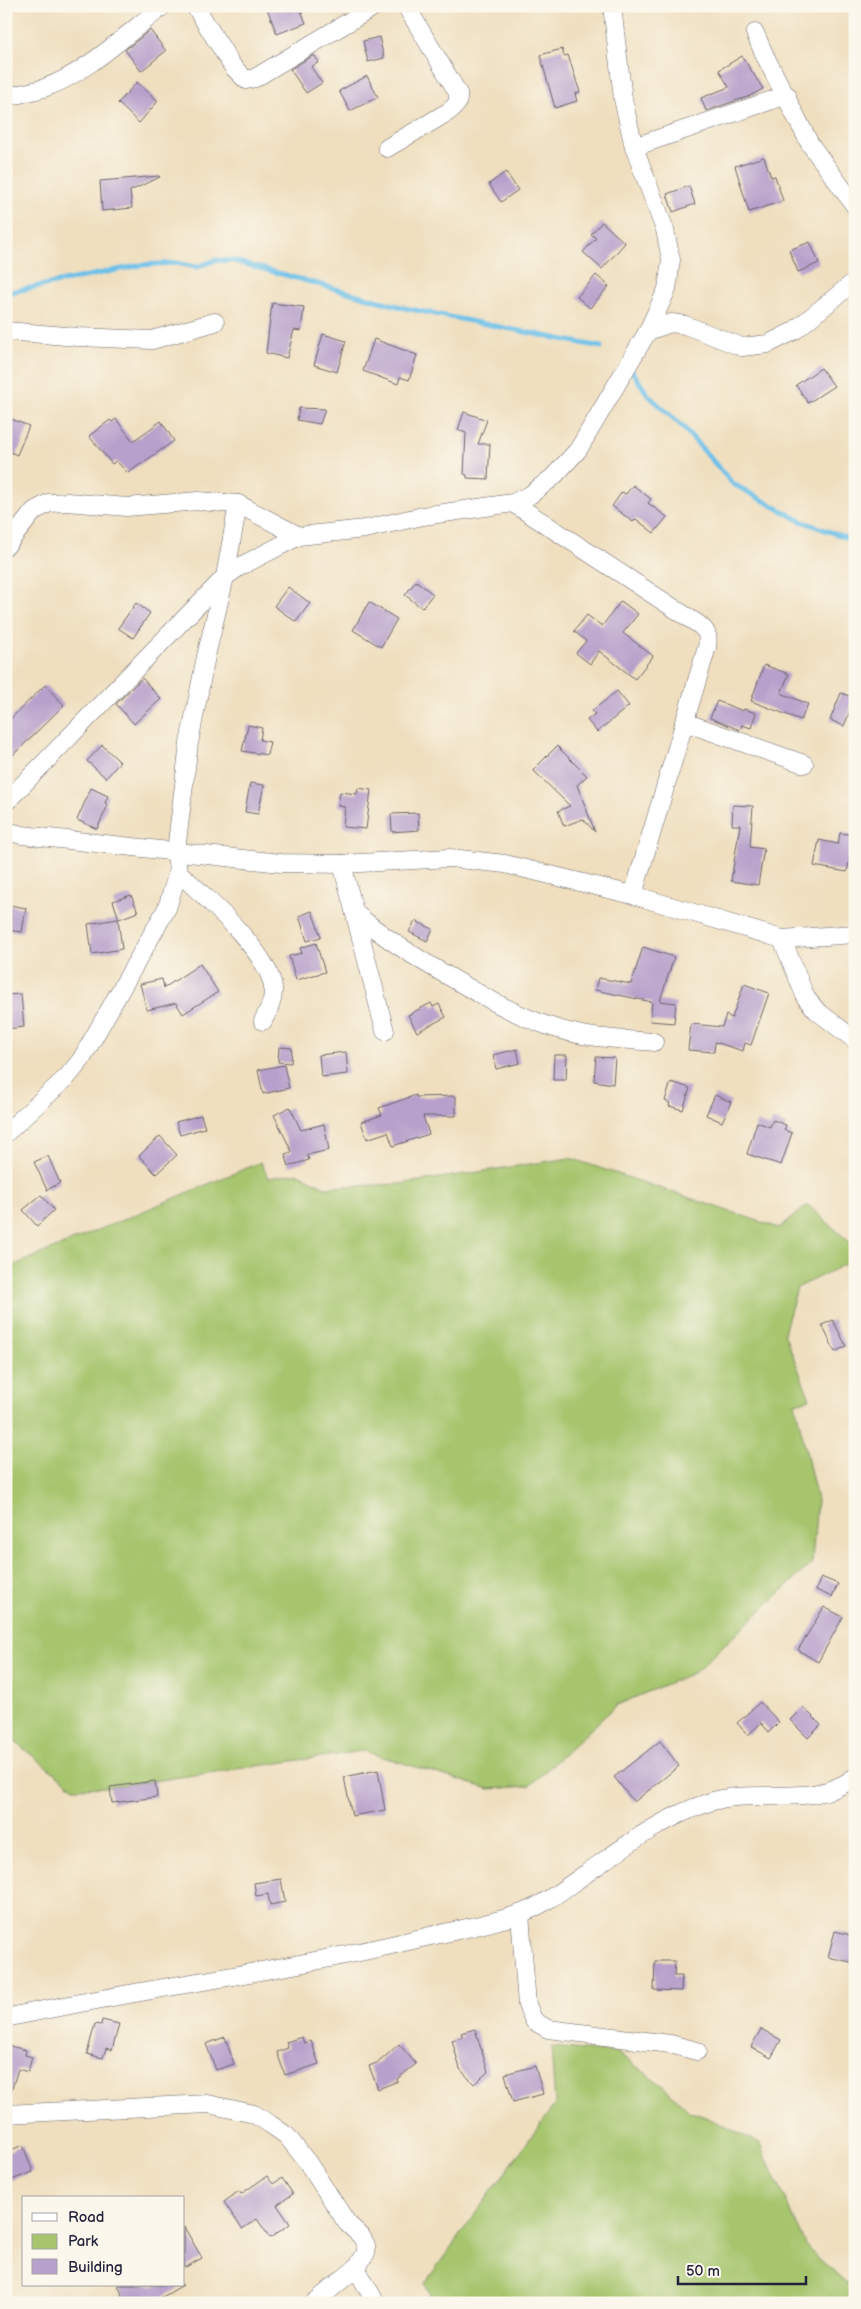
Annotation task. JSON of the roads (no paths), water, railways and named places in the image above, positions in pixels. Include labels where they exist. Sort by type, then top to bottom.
[{"type":"street","points":[[6,97],[45,88],[66,78],[164,6]]},
{"type":"street","points":[[195,6],[233,67],[246,80],[255,78],[376,6]]},
{"type":"street","points":[[387,148],[448,112],[456,106],[459,100],[458,93],[406,6]]},
{"type":"street","points":[[6,802],[225,577],[239,567],[299,536],[365,529],[423,516],[513,503],[530,495],[546,483],[578,450],[648,331],[667,289],[671,260],[665,230],[634,147],[623,99],[612,6]]},
{"type":"street","points":[[755,33],[810,144],[855,206]]},
{"type":"street","points":[[634,147],[787,95]]},
{"type":"street","points":[[648,331],[671,324],[678,324],[712,334],[742,346],[768,344],[794,331],[855,281]]},
{"type":"street","points":[[6,331],[78,337],[152,340],[215,322]]},
{"type":"street","points":[[10,534],[34,512],[49,503],[67,502],[128,507],[198,501],[238,504],[299,536]]},
{"type":"street","points":[[513,503],[706,630],[708,635],[707,647],[633,895]]},
{"type":"street","points":[[6,1133],[67,1077],[81,1060],[167,908],[178,872],[176,851],[189,743],[206,656],[225,577],[238,504]]},
{"type":"street","points":[[684,722],[804,764]]},
{"type":"street","points":[[6,831],[22,835],[281,863],[342,864],[450,858],[505,864],[633,895],[782,938],[855,934]]},
{"type":"street","points":[[342,864],[385,1031]]},
{"type":"street","points":[[178,872],[230,922],[268,970],[273,988],[271,1006],[263,1021]]},
{"type":"street","points":[[355,913],[376,931],[419,959],[489,1000],[536,1022],[581,1035],[654,1042]]},
{"type":"street","points":[[782,938],[806,998],[817,1011],[855,1040]]},
{"type":"street","points":[[6,2018],[156,1988],[233,1978],[355,1954],[520,1914],[556,1895],[635,1838],[687,1810],[731,1797],[821,1794],[838,1788],[855,1777]]},
{"type":"street","points":[[520,1914],[527,2005],[534,2021],[548,2029],[670,2044],[697,2051]]},
{"type":"street","points":[[6,2114],[208,2104],[254,2114],[287,2136],[308,2163],[347,2223],[361,2236],[366,2245],[366,2253],[356,2268],[314,2303]]},
{"type":"street","points":[[356,2268],[376,2303]]},
{"type":"waterway","points":[[6,293],[141,265],[176,263],[197,267],[216,260],[234,261],[405,308],[601,347]]},
{"type":"waterway","points":[[632,371],[648,395],[683,427],[733,484],[801,521],[855,541]]}]
